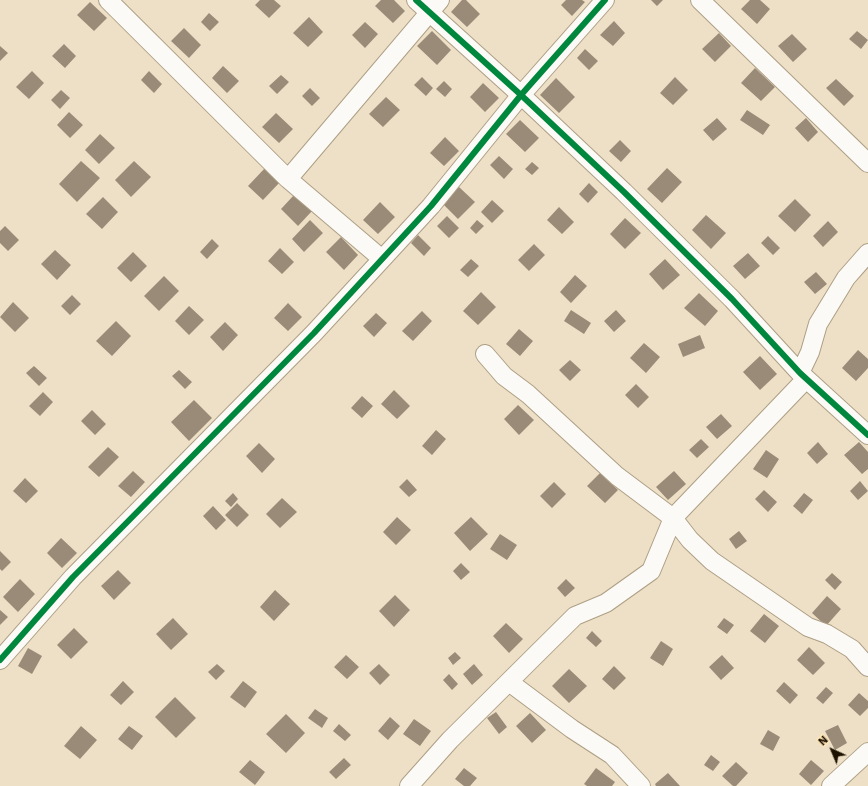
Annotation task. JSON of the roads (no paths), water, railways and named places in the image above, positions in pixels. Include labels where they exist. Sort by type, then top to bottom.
[{"type":"street","points":[[108,0],[288,179],[382,259]]},
{"type":"street","points":[[416,0],[435,6],[521,95],[624,192],[732,299],[803,376],[868,435]]},
{"type":"street","points":[[0,660],[73,577],[314,333],[431,206],[521,95],[605,0]]},
{"type":"street","points":[[700,0],[868,163]]},
{"type":"street","points":[[288,179],[435,6]]},
{"type":"street","points":[[410,786],[450,740],[575,616],[606,603],[651,570],[673,518],[803,376],[818,324],[846,278],[868,253]]},
{"type":"street","points":[[486,354],[504,376],[528,394],[617,476],[653,505],[673,518],[690,540],[712,561],[808,627],[827,634],[852,649],[868,667]]},
{"type":"street","points":[[509,682],[572,729],[612,755],[641,786]]},
{"type":"street","points":[[831,786],[868,752]]}]
